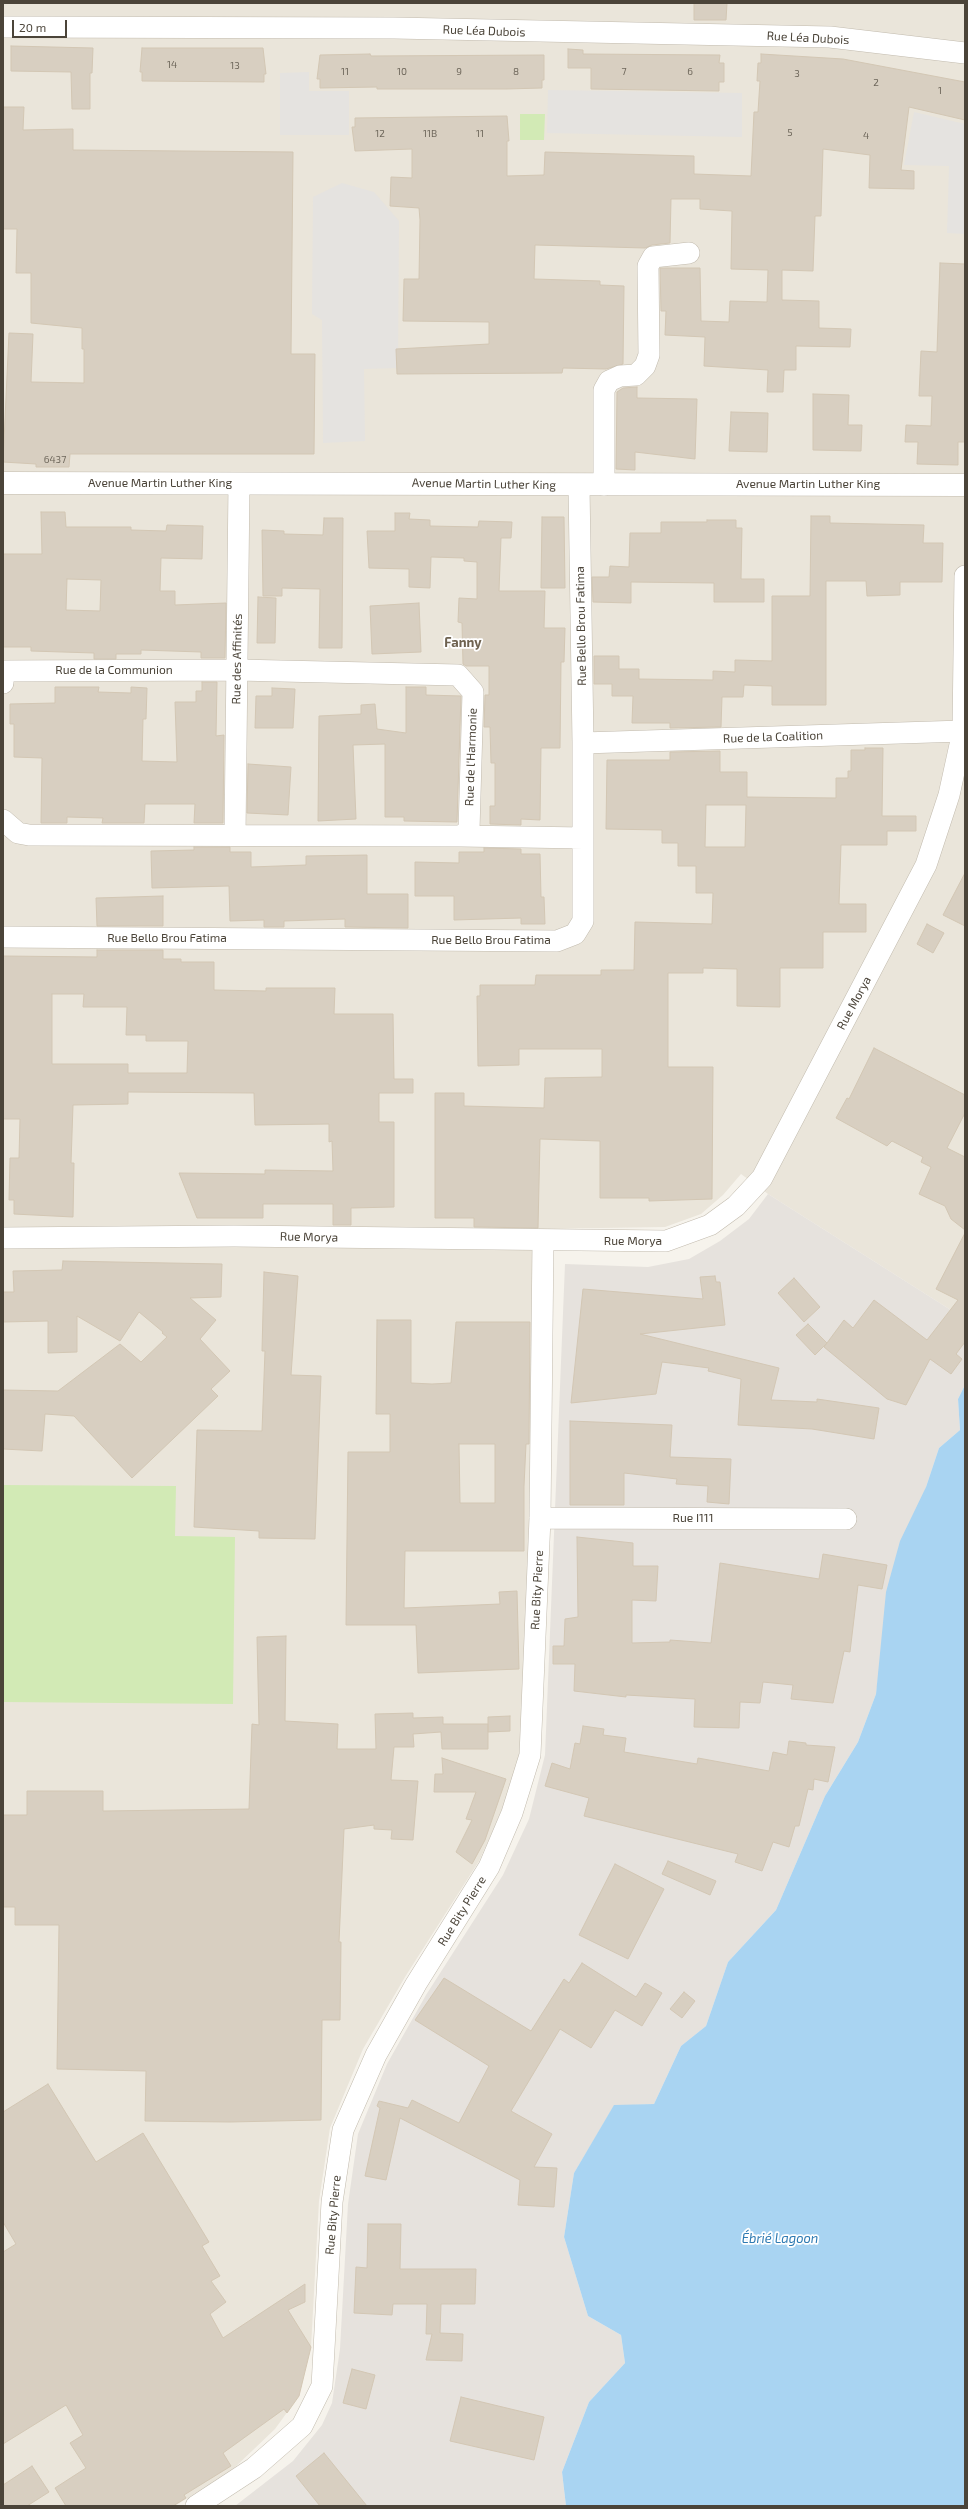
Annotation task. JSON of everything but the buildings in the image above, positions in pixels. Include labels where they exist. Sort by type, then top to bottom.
[{"type":"street","name":"Rue Léa Dubois","points":[[3,27],[394,28],[830,37],[965,53]]},
{"type":"street","points":[[604,486],[604,390],[609,381],[620,376],[636,375],[645,366],[649,355],[648,266],[653,257],[689,253]]},
{"type":"street","name":"Avenue Martin Luther King","points":[[3,483],[239,484],[352,482],[579,486],[965,485]]},
{"type":"street","name":"Rue des Affinités","points":[[235,835],[239,484]]},
{"type":"street","name":"Rue Bello Brou Fatima","points":[[3,937],[557,941],[575,934],[583,921],[583,743],[579,486]]},
{"type":"street","name":"Rue Morya","points":[[3,1238],[234,1236],[543,1241],[666,1241],[710,1225],[736,1206],[762,1178],[926,865],[949,795],[963,731],[965,576]]},
{"type":"street","name":"Rue de la Communion","points":[[3,683],[3,670],[237,670]]},
{"type":"street","name":"Rue de l'Harmonie","points":[[237,670],[458,675],[472,692],[469,830],[461,836]]},
{"type":"street","name":"Rue de la Coalition","points":[[583,743],[963,731]]},
{"type":"street","points":[[4,824],[18,833],[29,835],[461,836],[583,838]]},
{"type":"street","name":"Rue Bity Pierre","points":[[196,2506],[254,2468],[302,2426],[322,2386],[332,2202],[344,2130],[376,2055],[416,1984],[489,1866],[512,1813],[530,1755],[540,1518],[543,1241]]},
{"type":"street","name":"Rue I111","points":[[540,1518],[846,1519]]},
{"type":"shaded area","points":[[3,3],[965,3],[965,1319],[768,1194],[741,1174],[723,1195],[701,1214],[665,1227],[538,1229],[522,1753],[504,1806],[479,1861],[405,1977],[363,2049],[330,2128],[319,2201],[311,2347],[299,2396],[275,2429],[231,2471],[175,2506],[3,2506]]},
{"type":"shaded area","points":[[309,72],[309,91],[349,91],[349,135],[280,135],[280,73]]},
{"type":"shaded area","points":[[548,90],[742,93],[742,137],[547,133]]},
{"type":"shaded area","points":[[914,112],[965,124],[965,234],[947,233],[949,166],[904,165]]},
{"type":"shaded area","points":[[342,183],[374,192],[399,221],[398,368],[364,369],[365,441],[323,443],[322,320],[312,314],[313,197]]},
{"type":"shaded area","points":[[768,1194],[965,1319],[965,1385],[958,1399],[960,1430],[939,1448],[926,1487],[882,1649],[876,1694],[858,1742],[825,1796],[776,1910],[728,1962],[706,2026],[681,2046],[654,2104],[614,2106],[574,2173],[564,2237],[588,2316],[621,2335],[625,2363],[589,2402],[562,2472],[566,2506],[235,2506],[293,2461],[322,2425],[332,2403],[340,2349],[348,2204],[358,2134],[387,2064],[426,1995],[503,1875],[529,1819],[545,1755],[565,1264],[648,1267],[689,1259],[720,1241],[749,1219]]},
{"type":"green space","points":[[520,114],[545,114],[544,140],[520,140]]},
{"type":"green space","points":[[3,1485],[176,1486],[175,1536],[235,1537],[233,1704],[3,1702]]},
{"type":"water","name":"Ébrié Lagoon","points":[[965,1385],[965,2506],[566,2506],[562,2472],[589,2402],[625,2363],[621,2335],[588,2316],[564,2237],[574,2173],[614,2105],[654,2104],[681,2046],[706,2026],[728,1962],[776,1910],[825,1796],[858,1742],[876,1694],[886,1592],[900,1541],[926,1487],[939,1448],[960,1430],[958,1399]]},
{"type":"district","name":"Fanny","points":[[463,643]]}]
